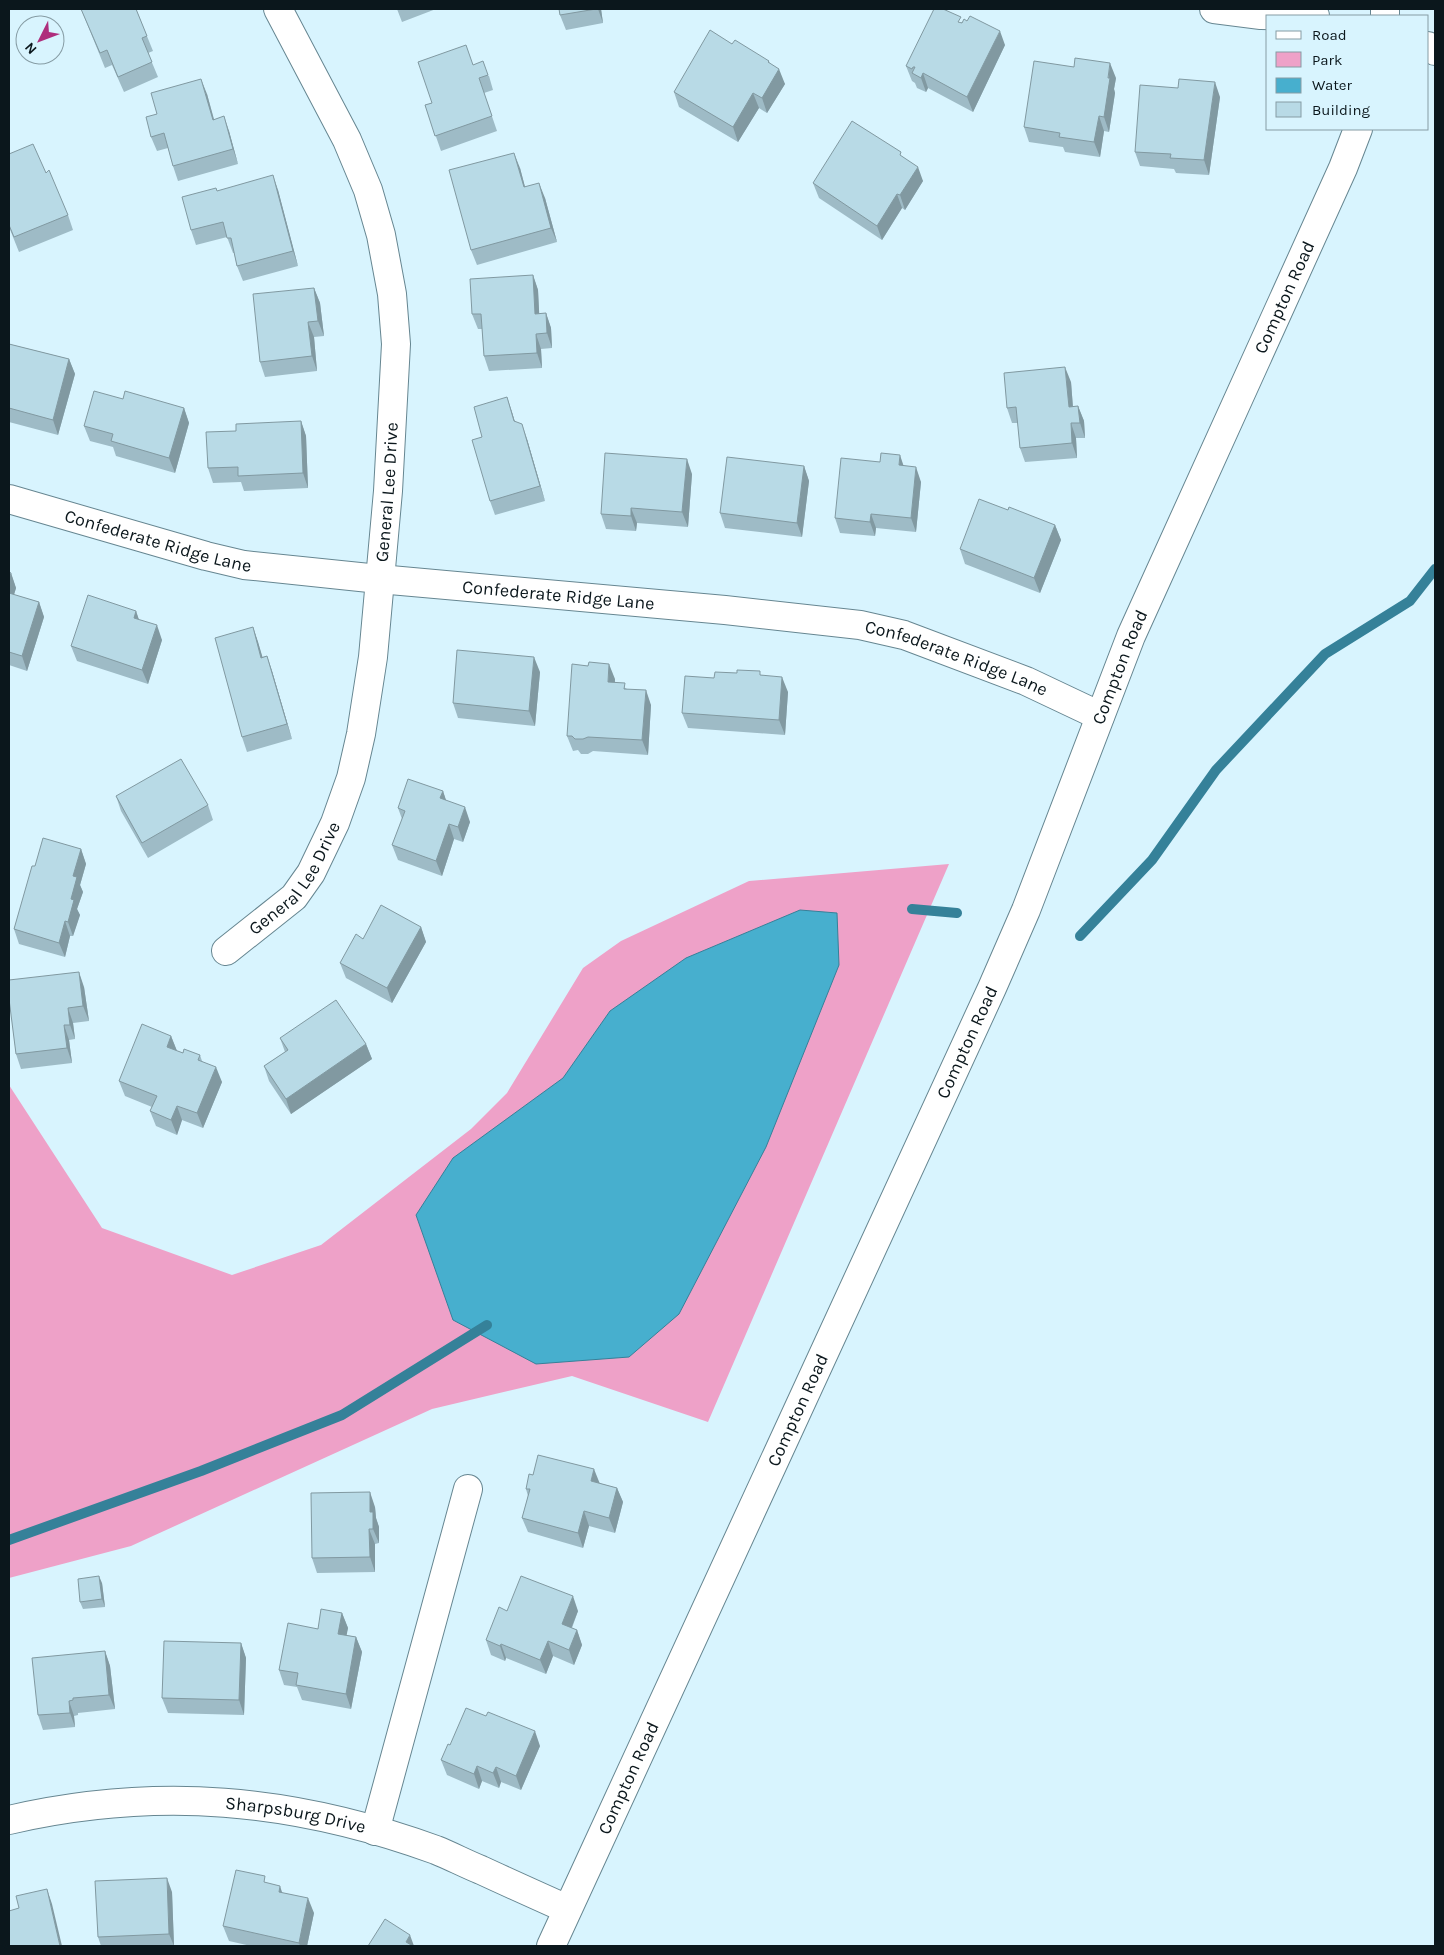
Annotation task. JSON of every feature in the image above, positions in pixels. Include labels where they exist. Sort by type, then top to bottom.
[{"type":"street","name":"General Lee Drive","points":[[226,951],[294,897],[311,873],[334,823],[351,778],[362,734],[373,656],[388,490],[396,344],[392,294],[381,235],[368,190],[347,140],[278,9]]},
{"type":"street","points":[[1214,9],[1266,15]]},
{"type":"street","name":"Compton Road","points":[[551,1946],[992,988],[1026,910],[1132,636],[1339,177],[1358,130]]},
{"type":"street","name":"Confederate Ridge Lane","points":[[9,499],[206,556],[244,565],[725,610],[860,625],[904,635],[1026,681],[1100,716]]},
{"type":"street","points":[[374,1831],[468,1489]]},
{"type":"street","name":"Sharpsburg Drive","points":[[9,1820],[47,1811],[106,1803],[165,1800],[223,1802],[292,1810],[348,1822],[437,1851],[567,1909]]},
{"type":"green space","points":[[949,864],[708,1422],[572,1376],[432,1409],[131,1546],[9,1578],[9,1085],[102,1228],[232,1275],[321,1245],[471,1129],[507,1093],[583,968],[621,941],[749,881]]},
{"type":"water","points":[[800,910],[837,913],[839,965],[766,1147],[679,1314],[629,1357],[536,1364],[453,1320],[416,1215],[453,1158],[563,1078],[610,1011],[686,958]]},
{"type":"building","points":[[81,9],[136,9],[147,36],[142,38],[152,62],[118,77],[107,50],[100,53]]},
{"type":"building","points":[[559,9],[596,9],[560,15]]},
{"type":"building","points":[[934,9],[943,9],[961,17],[958,22],[962,23],[964,19],[967,21],[970,16],[1000,31],[967,97],[923,73],[921,78],[912,73],[915,67],[912,69],[906,66]]},
{"type":"building","points":[[710,30],[732,44],[735,40],[779,69],[762,98],[753,93],[733,127],[674,92]]},
{"type":"building","points":[[466,45],[473,65],[483,61],[488,75],[479,78],[492,116],[435,136],[425,105],[432,103],[418,62]]},
{"type":"building","points":[[1075,58],[1110,63],[1108,78],[1110,78],[1104,117],[1099,116],[1094,142],[1059,137],[1060,133],[1024,127],[1034,61],[1074,67]]},
{"type":"building","points":[[201,79],[213,120],[224,116],[233,149],[173,166],[164,133],[151,137],[146,117],[157,114],[151,93]]},
{"type":"building","points":[[1179,79],[1215,82],[1204,160],[1170,158],[1171,154],[1135,152],[1140,85],[1178,88]]},
{"type":"building","points":[[852,121],[901,152],[900,155],[918,167],[900,195],[897,194],[877,226],[813,183]]},
{"type":"building","points":[[33,144],[46,173],[49,170],[68,215],[14,237],[9,225],[9,154]]},
{"type":"building","points":[[514,153],[524,187],[539,183],[551,228],[471,250],[449,170]]},
{"type":"building","points":[[273,175],[293,251],[237,266],[231,238],[227,238],[223,222],[191,230],[182,197],[216,188],[217,191]]},
{"type":"building","points":[[533,275],[535,314],[546,313],[547,333],[536,334],[537,353],[484,356],[481,314],[472,314],[470,279]]},
{"type":"building","points":[[314,288],[318,321],[308,322],[312,356],[260,362],[253,294]]},
{"type":"building","points":[[9,344],[69,359],[53,420],[9,408]]},
{"type":"building","points":[[1065,367],[1069,407],[1078,406],[1080,423],[1071,423],[1072,443],[1020,448],[1016,407],[1007,408],[1004,373]]},
{"type":"building","points":[[94,391],[123,399],[125,391],[184,408],[169,458],[111,441],[113,434],[84,426]]},
{"type":"building","points":[[507,397],[514,421],[522,424],[540,486],[490,501],[472,440],[482,437],[474,407]]},
{"type":"building","points":[[301,421],[303,473],[238,476],[238,467],[208,468],[206,432],[236,431],[236,424]]},
{"type":"building","points":[[605,453],[687,459],[682,512],[631,508],[631,516],[601,514]]},
{"type":"building","points":[[881,453],[900,455],[899,465],[916,467],[911,518],[871,514],[870,522],[835,518],[841,458],[880,462]]},
{"type":"building","points":[[727,457],[804,466],[797,523],[720,513]]},
{"type":"building","points":[[979,499],[1008,510],[1009,507],[1055,525],[1034,578],[960,549]]},
{"type":"building","points":[[9,593],[39,602],[22,656],[9,652]]},
{"type":"building","points":[[88,595],[136,611],[134,618],[157,625],[142,670],[71,646]]},
{"type":"building","points":[[253,627],[261,658],[267,656],[287,724],[242,737],[215,638]]},
{"type":"building","points":[[457,650],[534,657],[529,711],[453,703]]},
{"type":"building","points":[[589,662],[609,664],[608,682],[625,683],[624,689],[646,690],[642,740],[588,737],[575,739],[572,736],[567,736],[572,664],[588,666]]},
{"type":"building","points":[[737,670],[760,671],[760,675],[782,677],[779,720],[682,713],[685,676],[714,678],[715,672],[737,673]]},
{"type":"building","points":[[181,759],[208,805],[142,843],[116,796]]},
{"type":"building","points":[[408,779],[443,791],[440,798],[465,807],[458,827],[449,824],[436,861],[392,845],[405,811],[398,808]]},
{"type":"building","points":[[43,838],[81,849],[73,876],[77,877],[71,899],[74,900],[68,922],[65,921],[59,943],[14,929],[32,866],[35,866]]},
{"type":"building","points":[[381,905],[421,927],[387,988],[340,963],[356,934],[363,939]]},
{"type":"building","points":[[79,972],[83,1006],[68,1008],[70,1025],[64,1025],[67,1048],[16,1054],[9,999],[9,980]]},
{"type":"building","points":[[336,1000],[366,1044],[286,1099],[264,1066],[288,1050],[280,1038]]},
{"type":"building","points":[[142,1024],[171,1036],[167,1047],[183,1053],[184,1049],[200,1055],[198,1060],[216,1067],[197,1113],[177,1106],[171,1120],[150,1111],[157,1096],[119,1081]]},
{"type":"building","points":[[538,1455],[594,1469],[591,1481],[617,1488],[609,1518],[584,1511],[578,1533],[522,1518],[530,1489],[526,1489],[529,1474],[533,1475]]},
{"type":"building","points":[[370,1492],[370,1512],[373,1512],[373,1529],[369,1529],[370,1557],[312,1558],[311,1493]]},
{"type":"building","points":[[99,1576],[102,1599],[80,1602],[78,1579]]},
{"type":"building","points":[[521,1576],[573,1596],[562,1624],[577,1630],[569,1650],[548,1641],[540,1660],[486,1640],[499,1607],[507,1611]]},
{"type":"building","points":[[321,1609],[342,1613],[338,1634],[356,1637],[346,1694],[296,1685],[298,1673],[279,1670],[288,1623],[318,1629]]},
{"type":"building","points":[[164,1641],[241,1643],[239,1700],[162,1698]]},
{"type":"building","points":[[105,1651],[109,1695],[73,1698],[73,1700],[69,1701],[70,1713],[38,1715],[32,1658]]},
{"type":"building","points":[[466,1708],[486,1716],[488,1712],[535,1731],[516,1776],[496,1767],[493,1773],[477,1766],[474,1774],[441,1760],[448,1744],[450,1745]]},
{"type":"building","points":[[236,1870],[265,1876],[264,1882],[280,1886],[279,1892],[308,1898],[299,1943],[223,1926]]},
{"type":"building","points":[[167,1878],[169,1934],[98,1937],[95,1881]]},
{"type":"building","points":[[47,1889],[60,1946],[9,1946],[9,1911],[19,1908],[16,1896]]},
{"type":"building","points":[[385,1919],[410,1935],[406,1942],[413,1946],[368,1946]]},
{"type":"waterway","points":[[1080,936],[1152,860],[1216,770],[1325,654],[1410,601],[1435,569]]},
{"type":"waterway","points":[[912,909],[957,913]]},
{"type":"waterway","points":[[9,1540],[201,1471],[342,1415],[487,1325]]}]
